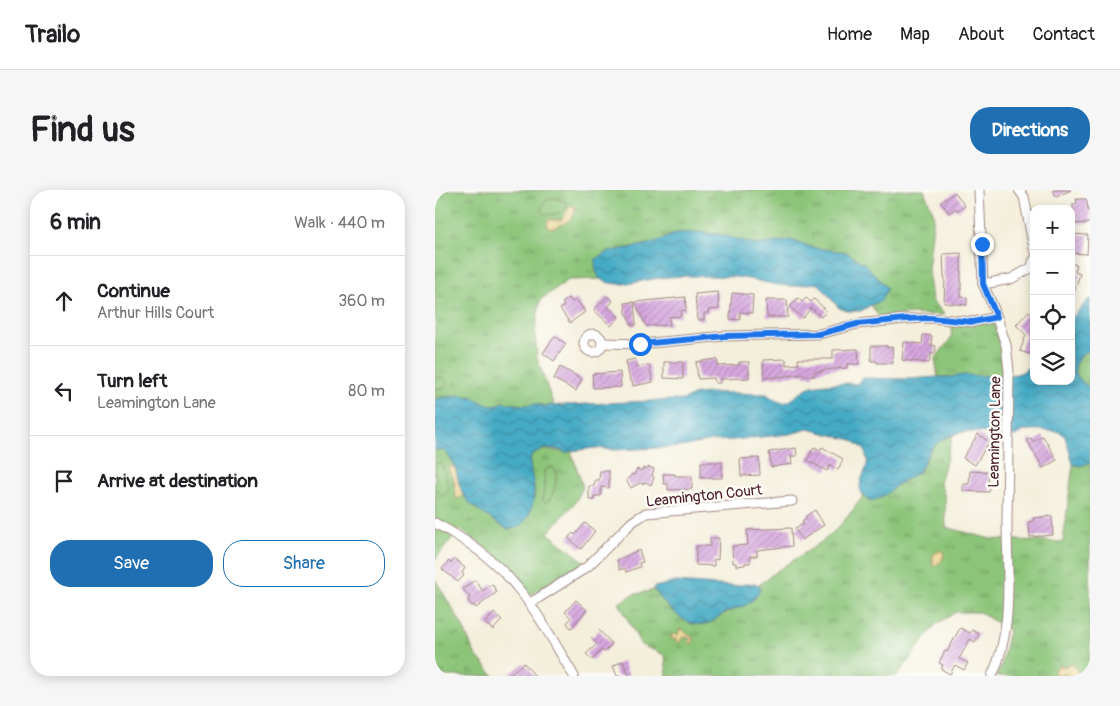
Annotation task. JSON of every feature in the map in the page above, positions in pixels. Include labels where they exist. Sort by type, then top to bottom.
[{"type":"street","name":"Leamington Lane","points":[[979,190],[983,284],[1006,345],[1009,371],[1008,598],[1004,638],[992,676]]},
{"type":"street","points":[[1019,190],[1024,197],[1030,228]]},
{"type":"street","points":[[983,284],[1011,279],[1030,269]]},
{"type":"street","points":[[602,343],[640,344],[726,336],[819,334],[857,324],[906,319],[930,318],[973,322],[997,317]]},
{"type":"street","name":"Leamington Court","points":[[529,604],[587,567],[632,522],[646,513],[792,502]]},
{"type":"street","points":[[435,523],[453,533],[482,554],[516,585],[574,676]]},
{"type":"green space","points":[[435,190],[924,190],[934,215],[928,269],[932,300],[945,315],[912,314],[879,317],[871,305],[877,303],[883,283],[846,252],[815,248],[790,240],[759,245],[717,234],[676,233],[644,245],[607,252],[597,259],[595,266],[600,279],[568,280],[540,300],[535,333],[537,358],[554,406],[502,402],[496,406],[487,405],[472,397],[460,395],[435,399]]},
{"type":"green space","points":[[553,198],[566,202],[567,206],[556,214],[542,213],[541,209],[545,201]]},
{"type":"green space","points":[[993,321],[1003,351],[1004,375],[938,377],[935,359],[951,338],[952,324]]},
{"type":"green space","points":[[1090,350],[1090,389],[1078,377],[1075,369],[1077,361]]},
{"type":"green space","points":[[442,377],[447,385],[444,388],[435,389],[435,378]]},
{"type":"green space","points":[[953,435],[940,483],[945,497],[946,527],[991,539],[1063,542],[1073,464],[1079,466],[1090,463],[1090,676],[996,676],[1001,667],[1009,630],[979,612],[956,612],[935,625],[897,676],[667,676],[665,655],[641,645],[619,603],[632,595],[654,590],[669,608],[691,624],[713,621],[755,598],[760,590],[759,585],[833,532],[863,496],[869,500],[883,496],[917,473],[929,452],[939,441]]},
{"type":"green space","points":[[435,450],[443,450],[452,460],[461,490],[467,500],[507,529],[535,494],[530,466],[532,455],[541,450],[571,451],[583,487],[576,501],[548,533],[585,562],[529,595],[517,576],[486,548],[459,529],[435,560]]},
{"type":"green space","points":[[439,463],[443,466],[449,487],[445,494],[435,489],[435,464]]},
{"type":"green space","points":[[553,467],[556,481],[551,496],[546,503],[542,499],[545,485],[544,472],[548,468]]},
{"type":"green space","points":[[435,579],[462,625],[475,654],[494,676],[435,676]]},
{"type":"sand","points":[[573,205],[575,207],[571,219],[551,229],[548,227],[548,220],[561,220],[570,206]]},
{"type":"sand","points":[[449,467],[456,468],[463,495],[458,499],[456,498],[454,480],[449,470]]},
{"type":"sand","points":[[938,551],[943,551],[944,556],[940,563],[933,566],[933,555]]},
{"type":"sand","points":[[682,629],[694,638],[692,644],[689,642],[690,638],[683,637],[679,643],[676,641],[676,638],[673,640],[671,638],[672,634],[678,635],[679,630]]},
{"type":"sand","points":[[1071,663],[1075,666],[1080,676],[1067,676],[1065,674],[1059,676],[1054,673],[1059,665],[1066,666]]},
{"type":"water","points":[[676,233],[717,234],[759,245],[790,240],[815,248],[846,252],[865,264],[887,288],[881,301],[861,311],[847,311],[839,308],[819,284],[789,286],[736,277],[698,276],[668,277],[614,284],[600,279],[597,274],[595,267],[596,259],[607,252],[644,245]]},
{"type":"water","points":[[1090,298],[1090,350],[1080,357],[1075,369],[1075,340],[1075,315]]},
{"type":"water","points":[[1030,366],[1030,385],[1075,385],[1075,369],[1078,377],[1090,389],[1090,463],[1079,466],[1073,464],[1065,437],[1060,432],[1031,430],[1016,436],[976,432],[955,434],[940,441],[930,450],[917,473],[882,497],[873,500],[864,496],[860,488],[867,462],[864,449],[852,440],[808,429],[790,434],[711,441],[681,447],[615,450],[595,448],[565,453],[557,449],[547,449],[531,457],[530,465],[534,495],[528,516],[520,526],[514,529],[507,529],[467,500],[461,490],[452,460],[443,450],[435,450],[435,399],[460,395],[472,397],[487,405],[496,406],[502,402],[545,406],[684,400],[697,394],[715,393],[767,394],[780,402],[785,402],[790,401],[809,387],[847,383],[857,384],[862,378],[906,379],[963,375],[993,376],[1022,372]]},
{"type":"water","points":[[676,582],[733,586],[754,583],[759,585],[760,590],[745,606],[725,613],[708,623],[697,624],[683,619],[676,614],[654,590],[654,587]]},
{"type":"building","points":[[1053,190],[1071,190],[1056,197]]},
{"type":"building","points":[[955,192],[965,206],[958,211],[956,208],[949,213],[941,202]]},
{"type":"building","points":[[1076,199],[1087,199],[1090,223],[1075,224],[1075,205],[1073,204],[1077,204]]},
{"type":"building","points":[[1075,234],[1088,235],[1087,254],[1075,253]]},
{"type":"building","points":[[961,253],[961,297],[967,298],[967,305],[944,303],[945,277],[943,254]]},
{"type":"building","points":[[1075,272],[1080,274],[1075,289]]},
{"type":"building","points":[[718,292],[719,309],[708,310],[709,313],[704,313],[704,320],[697,320],[695,294]]},
{"type":"building","points":[[732,293],[753,295],[752,313],[740,312],[740,320],[730,319]]},
{"type":"building","points":[[607,296],[613,301],[608,307],[619,317],[611,326],[594,310]]},
{"type":"building","points":[[685,297],[686,310],[681,311],[681,316],[669,317],[670,325],[646,326],[635,302]]},
{"type":"building","points":[[569,298],[572,302],[576,299],[585,312],[570,323],[560,309],[564,306],[562,303]]},
{"type":"building","points":[[798,298],[802,302],[806,298],[811,302],[814,299],[827,311],[821,317],[811,308],[803,318],[790,307]]},
{"type":"building","points":[[766,300],[787,300],[788,317],[767,317]]},
{"type":"building","points":[[634,302],[636,325],[632,326],[626,313],[625,303]]},
{"type":"building","points":[[1030,312],[1030,354],[1020,351],[1026,335],[1016,325]]},
{"type":"building","points":[[923,335],[932,336],[931,345],[936,346],[935,354],[931,354],[929,363],[902,360],[904,342],[922,344]]},
{"type":"building","points":[[555,336],[566,344],[554,361],[543,353]]},
{"type":"building","points":[[871,346],[892,347],[893,363],[871,361]]},
{"type":"building","points":[[858,349],[859,364],[847,364],[847,368],[814,372],[814,376],[805,376],[805,374],[764,378],[763,360],[786,359],[786,365],[799,364],[798,359],[833,359],[833,350]]},
{"type":"building","points":[[635,359],[637,367],[649,365],[653,382],[633,386],[632,381],[630,381],[626,361]]},
{"type":"building","points":[[717,359],[718,366],[739,365],[739,362],[749,362],[749,378],[720,379],[720,383],[715,383],[714,378],[698,379],[696,362]]},
{"type":"building","points":[[664,362],[683,362],[683,379],[664,378]]},
{"type":"building","points":[[560,367],[582,379],[576,391],[554,379]]},
{"type":"building","points":[[620,372],[621,387],[593,388],[592,374]]},
{"type":"building","points":[[978,434],[989,442],[975,465],[963,458]]},
{"type":"building","points":[[1043,436],[1057,460],[1043,468],[1027,440],[1031,438],[1033,442]]},
{"type":"building","points":[[814,447],[820,450],[822,447],[843,459],[838,470],[830,465],[827,471],[807,460]]},
{"type":"building","points":[[796,448],[797,456],[791,456],[792,464],[771,467],[769,452]]},
{"type":"building","points":[[759,458],[760,475],[741,476],[740,459]]},
{"type":"building","points":[[701,462],[722,462],[722,478],[701,478]]},
{"type":"building","points":[[649,467],[654,469],[652,475],[654,478],[651,485],[646,482],[631,488],[626,480],[632,474],[634,475],[637,469],[642,471],[643,468]]},
{"type":"building","points":[[600,471],[609,471],[609,488],[601,487],[601,496],[594,496],[594,500],[589,500],[589,486],[594,486],[595,480],[599,480]]},
{"type":"building","points":[[970,471],[989,472],[989,492],[963,491],[963,484],[969,484]]},
{"type":"building","points":[[663,474],[692,476],[692,489],[668,490],[668,484],[664,484]]},
{"type":"building","points":[[815,510],[824,525],[802,540],[795,529],[804,524],[802,521]]},
{"type":"building","points":[[1052,516],[1053,535],[1030,537],[1029,522],[1034,521],[1033,518]]},
{"type":"building","points":[[585,523],[595,531],[581,549],[568,538],[573,533],[575,535]]},
{"type":"building","points":[[791,528],[792,546],[757,550],[757,556],[750,556],[750,563],[736,566],[736,563],[733,563],[732,546],[748,545],[747,530]]},
{"type":"building","points":[[710,538],[719,538],[718,560],[714,559],[714,566],[696,565],[696,546],[710,546]]},
{"type":"building","points":[[639,550],[643,562],[639,563],[640,567],[626,572],[625,568],[620,570],[617,560]]},
{"type":"building","points":[[455,559],[465,568],[462,573],[464,575],[458,582],[442,569],[449,561],[451,563]]},
{"type":"building","points":[[475,580],[483,591],[492,584],[497,592],[476,608],[474,605],[472,606],[468,600],[470,598],[463,589]]},
{"type":"building","points":[[576,600],[587,610],[571,628],[567,623],[571,618],[565,612]]},
{"type":"building","points":[[494,613],[502,620],[493,630],[485,623]]},
{"type":"building","points":[[960,628],[970,633],[972,630],[979,634],[975,642],[970,639],[959,659],[968,663],[964,670],[955,665],[950,674],[941,669],[943,665],[939,663]]},
{"type":"building","points":[[599,630],[612,644],[604,652],[602,650],[592,660],[586,654],[597,644],[591,638]]},
{"type":"building","points":[[623,661],[629,676],[617,676],[613,666]]},
{"type":"building","points":[[524,663],[535,676],[507,676]]},
{"type":"route","points":[[640,344],[726,336],[819,334],[857,324],[906,319],[930,318],[973,322],[997,317],[983,284],[982,244]]}]
